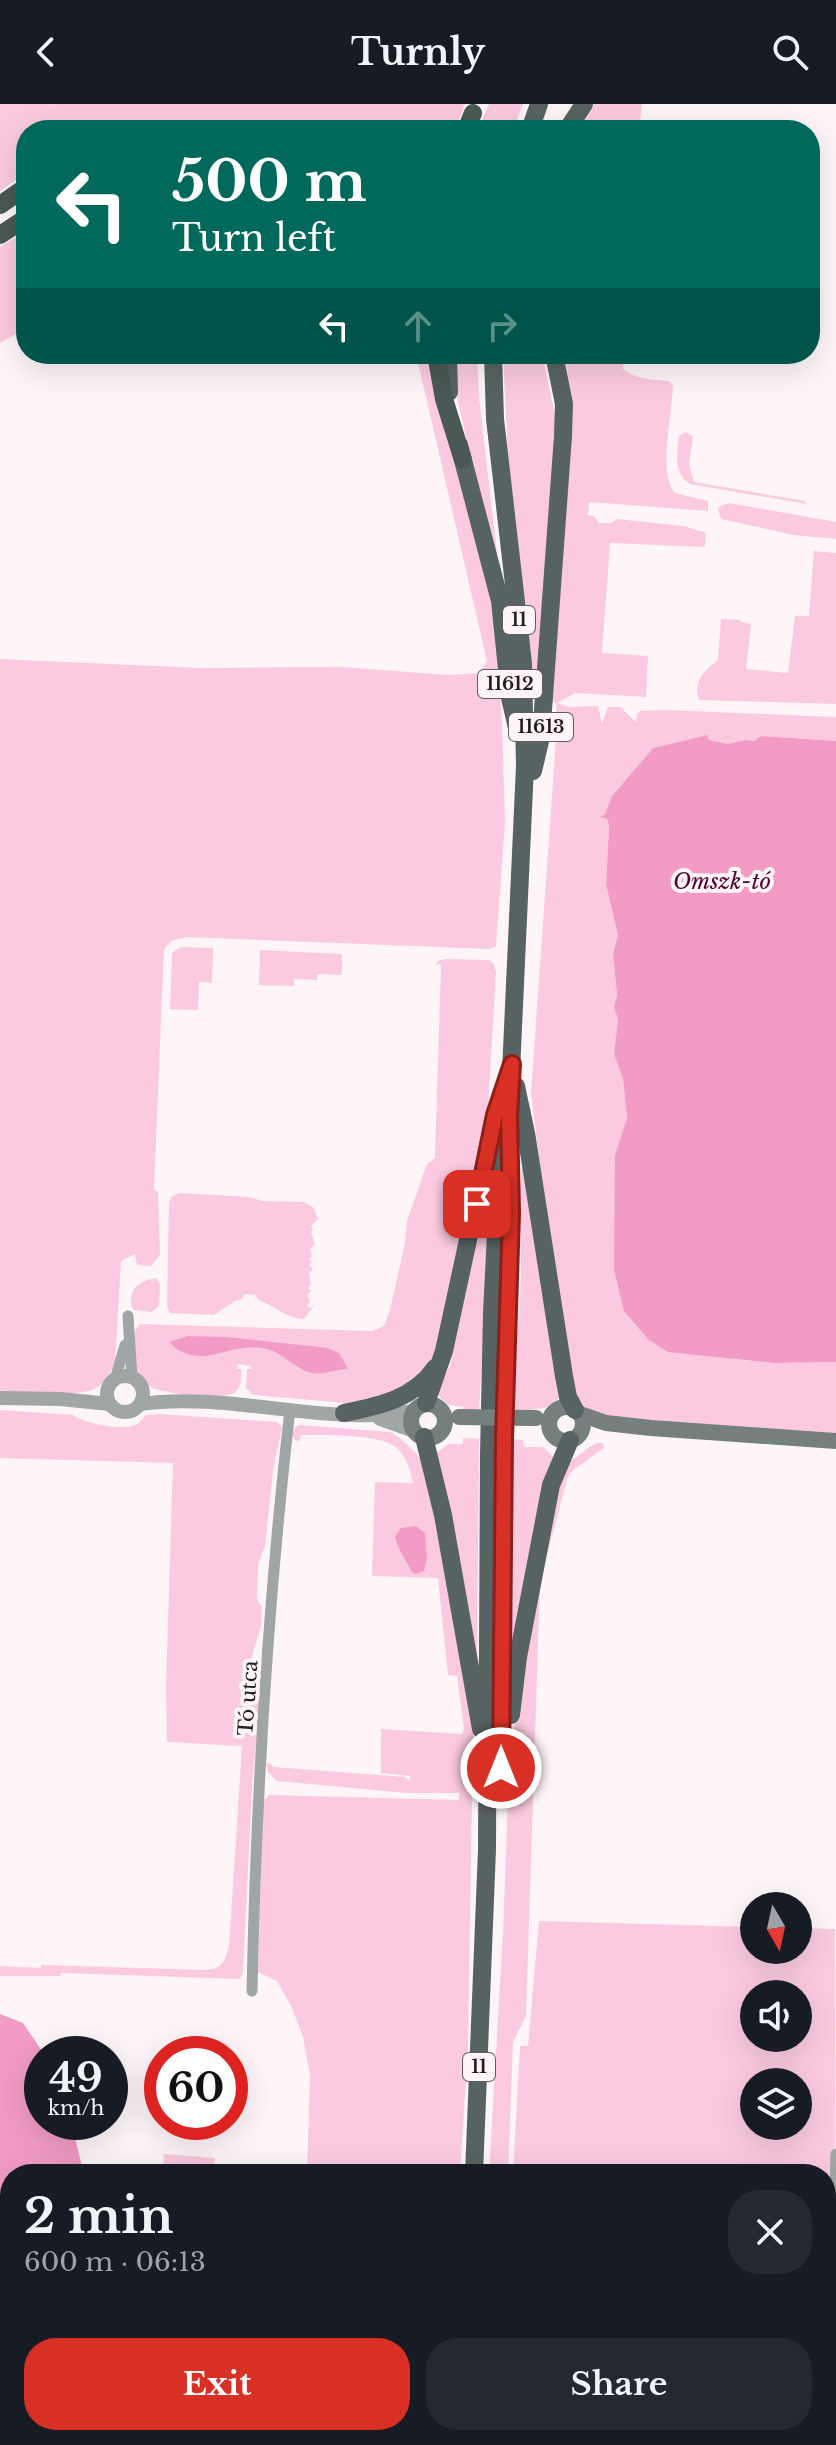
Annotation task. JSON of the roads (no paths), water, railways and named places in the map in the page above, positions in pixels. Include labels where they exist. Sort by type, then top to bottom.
[{"type":"highway","points":[[438,364],[444,399],[463,460]]},
{"type":"main road","name":"11612","points":[[448,364],[449,399],[500,601],[510,698],[525,766]]},
{"type":"main road","name":"11","points":[[485,2164],[511,1213],[509,1115],[525,766],[523,663],[495,419],[493,364]]},
{"type":"main road","name":"11613","points":[[524,813],[541,737],[563,436],[564,404],[556,364]]},
{"type":"main road","points":[[494,1766],[462,1630],[443,1515],[419,1434],[410,1422],[420,1407],[444,1351],[495,1115],[512,1064]]},
{"type":"main road","points":[[494,1766],[508,1743],[518,1657],[551,1485],[582,1426],[568,1397],[512,1064]]},
{"type":"main road","points":[[344,1413],[397,1399],[424,1383],[444,1351]]},
{"type":"main road","points":[[420,1407],[436,1406],[451,1421],[544,1423],[565,1407],[606,1423],[836,1441]]},
{"type":"main road","points":[[419,1434],[435,1436],[451,1421]]},
{"type":"main road","points":[[544,1423],[559,1439],[596,1430],[651,1428]]},
{"type":"main road","name":"11","points":[[474,2164],[494,1766]]},
{"type":"street","points":[[128,1316],[136,1382],[143,1395],[140,1404]]},
{"type":"street","points":[[110,1404],[107,1394],[128,1332]]},
{"type":"street","points":[[60,1399],[98,1391],[123,1377],[169,1397],[212,1403],[344,1413],[398,1413],[420,1407]]},
{"type":"street","points":[[0,1398],[110,1404],[125,1412],[140,1404],[212,1403]]},
{"type":"street","name":"Tó utca","points":[[252,1991],[261,1761],[275,1553],[290,1409]]},
{"type":"street","points":[[344,1413],[391,1422],[419,1434]]},
{"type":"water","name":"Omszk-tó","points":[[707,735],[709,740],[728,744],[754,741],[761,736],[836,741],[836,1362],[773,1363],[668,1352],[648,1339],[624,1311],[614,1269],[615,1155],[627,1118],[623,1079],[614,1054],[618,1020],[614,1007],[617,995],[613,954],[618,935],[606,885],[609,825],[607,819],[600,817],[605,814],[612,796],[653,748]]},
{"type":"water","points":[[188,1336],[328,1348],[339,1353],[348,1369],[312,1373],[262,1348],[192,1355],[180,1351],[169,1342]]},
{"type":"water","points":[[416,1526],[425,1533],[427,1558],[424,1571],[416,1574],[400,1551],[395,1537],[401,1528]]},
{"type":"water","points":[[0,2014],[23,2023],[32,2036],[24,2036],[24,2140],[76,2140],[82,2164],[0,2164]]}]
